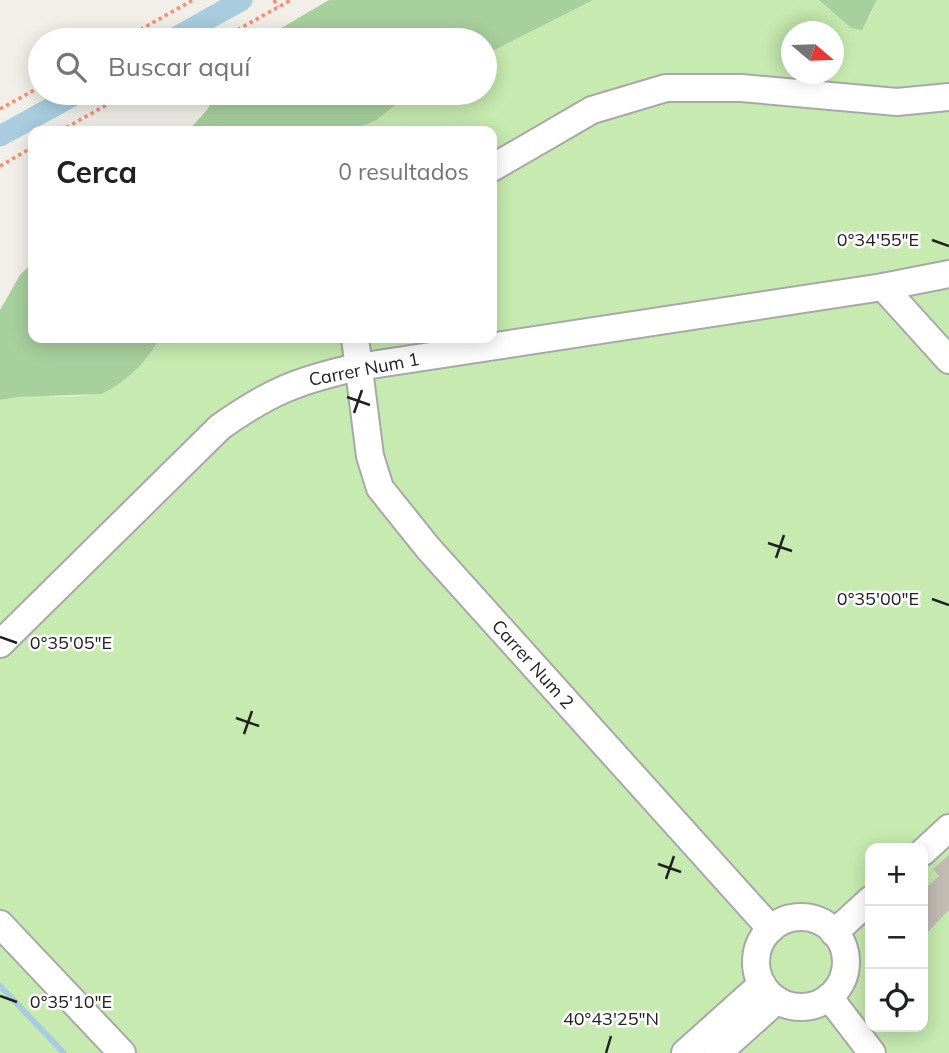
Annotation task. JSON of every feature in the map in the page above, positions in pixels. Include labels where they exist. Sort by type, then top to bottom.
[{"type":"lane","points":[[497,165],[592,110],[666,88],[741,88],[897,102],[949,97]]},
{"type":"lane","name":"Carrer Num 1","points":[[0,644],[220,427],[246,408],[279,390],[312,377],[358,367],[883,287],[949,274]]},
{"type":"lane","points":[[883,287],[949,360]]},
{"type":"lane","name":"Carrer Num 2","points":[[356,343],[370,456],[380,488],[428,548],[771,929]]},
{"type":"lane","points":[[928,847],[949,828]]},
{"type":"lane","points":[[834,933],[865,905]]},
{"type":"lane","points":[[801,917],[816,919],[834,933],[845,952],[846,967],[842,981],[829,997],[821,1003],[807,1007],[792,1007],[769,992],[756,965],[757,950],[771,929],[787,919],[801,917]]},
{"type":"lane","points":[[0,924],[121,1053]]},
{"type":"lane","points":[[685,1053],[769,992]]},
{"type":"lane","points":[[718,1053],[769,992]]},
{"type":"lane","points":[[829,997],[872,1053]]},
{"type":"path","points":[[143,28],[193,0]]},
{"type":"path","points":[[240,28],[291,0]]},
{"type":"path","points":[[274,1],[278,7]]},
{"type":"path","points":[[0,109],[28,94]]},
{"type":"path","points":[[70,126],[107,105]]},
{"type":"path","points":[[0,166],[28,150]]},
{"type":"green space","points":[[329,0],[593,0],[497,49],[497,28],[281,28]]},
{"type":"green space","points":[[593,0],[819,0],[843,21],[781,21],[781,84],[844,84],[844,22],[851,28],[870,17],[877,0],[949,0],[949,1053],[0,1053],[0,400],[102,392],[134,372],[157,343],[497,343],[497,126],[363,126],[377,120],[395,105],[497,105],[497,49]]},
{"type":"green space","points":[[819,0],[877,0],[862,30],[851,28]]},
{"type":"green space","points":[[210,105],[395,105],[377,120],[363,126],[193,126]]},
{"type":"green space","points":[[28,267],[28,343],[157,343],[149,356],[127,378],[101,394],[0,400],[0,310],[20,275]]},
{"type":"building","points":[[949,855],[949,910],[928,932],[928,886],[939,876],[933,869]]},
{"type":"waterway","points":[[192,28],[242,0]]},
{"type":"waterway","points":[[0,136],[56,105]]},
{"type":"waterway","points":[[0,986],[64,1053]]}]
